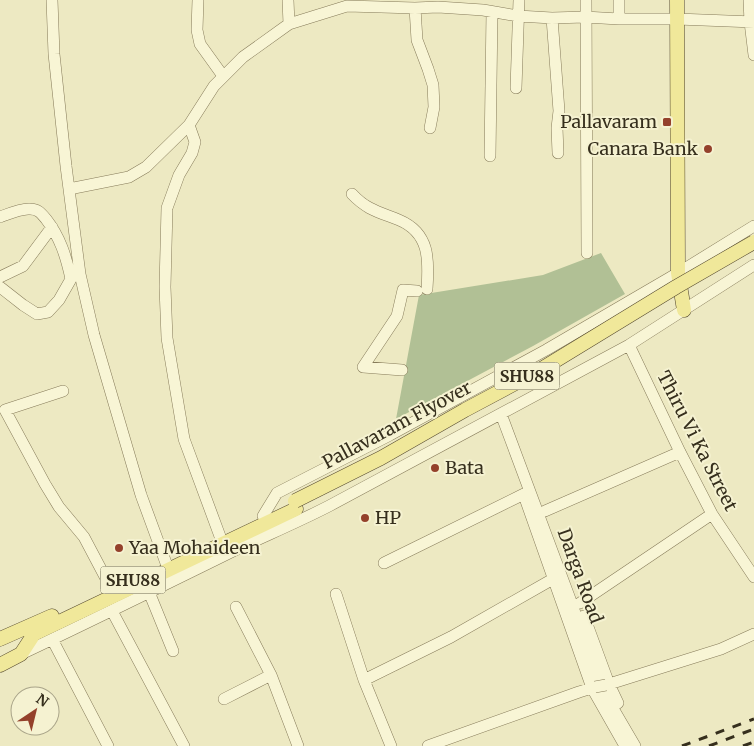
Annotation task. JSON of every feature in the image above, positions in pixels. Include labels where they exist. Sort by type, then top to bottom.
[{"type":"main road","points":[[677,0],[678,273],[684,310]]},
{"type":"main road","name":"Pallavaram Flyover","points":[[296,505],[540,370],[754,242]]},
{"type":"main road","name":"Pallavaram Flyover","points":[[266,519],[382,466],[754,252]]},
{"type":"main road","name":"SHU88","points":[[0,639],[266,519]]},
{"type":"main road","name":"SHU88","points":[[0,665],[21,654],[34,634],[266,519]]},
{"type":"street","points":[[52,0],[54,54],[80,274],[94,335],[141,494],[166,563]]},
{"type":"street","points":[[198,0],[197,30],[200,44],[223,76]]},
{"type":"street","points":[[288,0],[289,24]]},
{"type":"street","points":[[516,88],[518,0]]},
{"type":"street","points":[[586,0],[587,253]]},
{"type":"street","points":[[619,0],[619,19]]},
{"type":"street","points":[[749,0],[754,55]]},
{"type":"street","points":[[69,189],[129,177],[146,166],[189,125],[214,86],[243,57],[289,24],[348,6],[415,8],[438,3],[486,7],[518,16],[752,22]]},
{"type":"street","points":[[486,7],[490,156]]},
{"type":"street","points":[[415,8],[417,40],[432,85],[434,107],[430,128]]},
{"type":"street","points":[[552,18],[559,110],[558,153]]},
{"type":"street","points":[[189,125],[195,142],[192,153],[179,176],[167,208],[167,338],[184,439],[221,539]]},
{"type":"street","points":[[352,194],[360,203],[371,210],[410,226],[425,245],[428,260],[422,290],[403,290],[397,316],[363,367],[402,370]]},
{"type":"street","points":[[0,217],[29,208],[39,211],[59,239],[71,279],[59,300],[48,312],[37,314],[0,288]]},
{"type":"street","points":[[266,519],[277,493],[390,435],[546,350],[754,226]]},
{"type":"street","points":[[0,277],[23,266],[52,227]]},
{"type":"street","points":[[21,654],[239,548],[299,521],[501,414],[629,345],[754,265]]},
{"type":"street","name":"Thiru Vi Ka Street","points":[[629,345],[712,514],[754,577]]},
{"type":"street","points":[[63,391],[5,410],[59,507],[84,537],[112,590]]},
{"type":"street","name":"Darga Road","points":[[501,414],[574,607],[597,679],[635,746]]},
{"type":"street","points":[[545,511],[680,452]]},
{"type":"street","points":[[526,480],[524,494],[553,579],[625,746]]},
{"type":"street","points":[[526,480],[539,492],[580,603],[600,686],[614,696],[635,733]]},
{"type":"street","points":[[384,564],[524,494]]},
{"type":"street","points":[[580,603],[712,514]]},
{"type":"street","points":[[364,680],[451,637],[553,579]]},
{"type":"street","points":[[149,592],[173,651]]},
{"type":"street","points":[[336,594],[364,680],[391,746]]},
{"type":"street","points":[[236,607],[271,675],[298,746]]},
{"type":"street","points":[[112,611],[184,746]]},
{"type":"street","points":[[428,746],[600,686],[721,649],[754,634]]},
{"type":"street","points":[[52,639],[108,746]]},
{"type":"street","points":[[224,698],[271,675]]},
{"type":"green space","points":[[601,253],[625,294],[533,346],[396,419],[419,295],[543,275]]},
{"type":"railway","points":[[682,746],[754,719]]},
{"type":"railway","points":[[709,746],[754,729]]},
{"type":"railway","points":[[743,746],[754,742]]},
{"type":"place","name":"Pallavaram","points":[[667,122]]},
{"type":"place","name":"Canara Bank","points":[[708,149]]},
{"type":"place","name":"Bata","points":[[435,468]]},
{"type":"place","name":"HP","points":[[365,518]]},
{"type":"place","name":"Yaa Mohaideen","points":[[119,548]]}]
